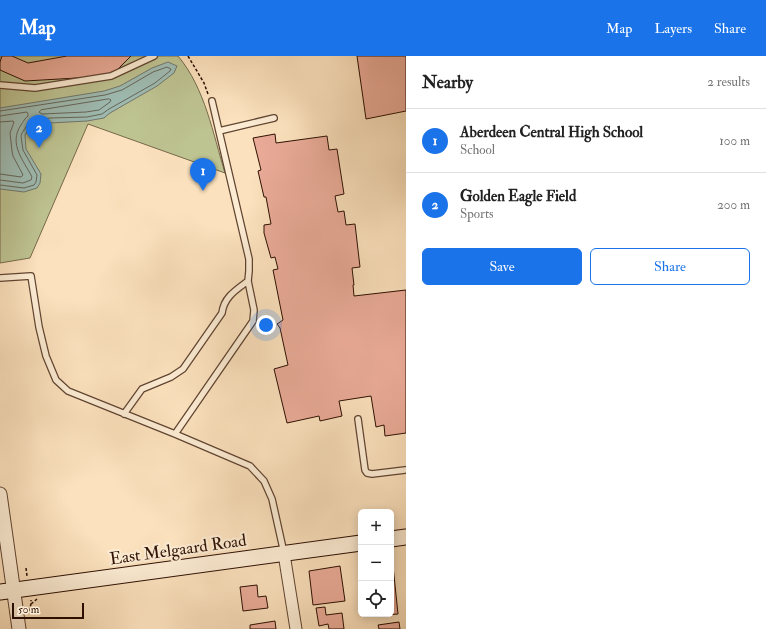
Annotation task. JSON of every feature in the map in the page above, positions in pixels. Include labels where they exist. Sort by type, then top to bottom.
[{"type":"main road","points":[[394,539],[406,537]]},
{"type":"main road","name":"East Melgaard Road","points":[[7,592],[358,543]]},
{"type":"street","points":[[0,494],[7,592],[19,629]]},
{"type":"street","points":[[284,554],[296,629]]},
{"type":"lane","points":[[0,85],[35,88],[111,76],[154,56]]},
{"type":"lane","points":[[175,434],[253,321],[254,310],[248,281],[249,259],[212,102]]},
{"type":"lane","points":[[220,131],[274,118]]},
{"type":"lane","points":[[0,278],[31,276],[39,327],[46,356],[56,380],[68,391],[250,466],[264,481],[272,499],[284,554]]},
{"type":"lane","points":[[124,414],[142,389],[171,377],[184,369],[222,313],[223,306],[228,298],[248,281]]},
{"type":"lane","points":[[358,419],[365,470],[367,473],[372,474],[406,470],[406,477]]},
{"type":"path","points":[[188,56],[204,83],[212,102]]},
{"type":"green space","points":[[0,56],[178,56],[195,82],[202,97],[225,173],[88,124],[30,258],[0,263]]},
{"type":"water","points":[[168,62],[177,66],[174,73],[157,86],[104,118],[87,121],[32,124],[25,135],[26,149],[41,174],[40,183],[37,188],[24,192],[0,189],[0,108],[104,91],[120,86],[152,68]]},
{"type":"building","points":[[2,56],[12,56],[28,63],[67,56],[131,56],[111,76],[25,81],[0,70]]},
{"type":"building","points":[[357,56],[406,56],[406,111],[366,119]]},
{"type":"building","points":[[275,134],[276,143],[327,136],[329,150],[337,149],[344,194],[335,196],[338,212],[344,211],[346,225],[355,224],[360,267],[352,268],[354,296],[406,290],[406,433],[385,436],[384,425],[376,427],[371,396],[339,401],[342,416],[320,421],[319,416],[287,423],[274,369],[288,365],[280,328],[277,324],[283,320],[273,270],[278,269],[275,257],[271,258],[264,233],[264,225],[271,224],[266,197],[264,197],[258,171],[261,170],[253,138]]},
{"type":"building","points":[[340,566],[345,601],[313,605],[309,571]]},
{"type":"building","points":[[394,576],[398,614],[394,614]]},
{"type":"building","points":[[257,585],[258,597],[266,596],[268,608],[243,611],[240,587]]},
{"type":"building","points":[[325,607],[326,615],[342,613],[344,629],[329,629],[328,624],[319,626],[316,608]]},
{"type":"building","points":[[275,621],[276,629],[250,629],[250,625]]},
{"type":"building","points":[[399,622],[400,629],[379,629],[378,625]]},
{"type":"place","name":"Golden Eagle Field","points":[[39,148]]},
{"type":"place","name":"Aberdeen Central High School","points":[[203,191]]}]
